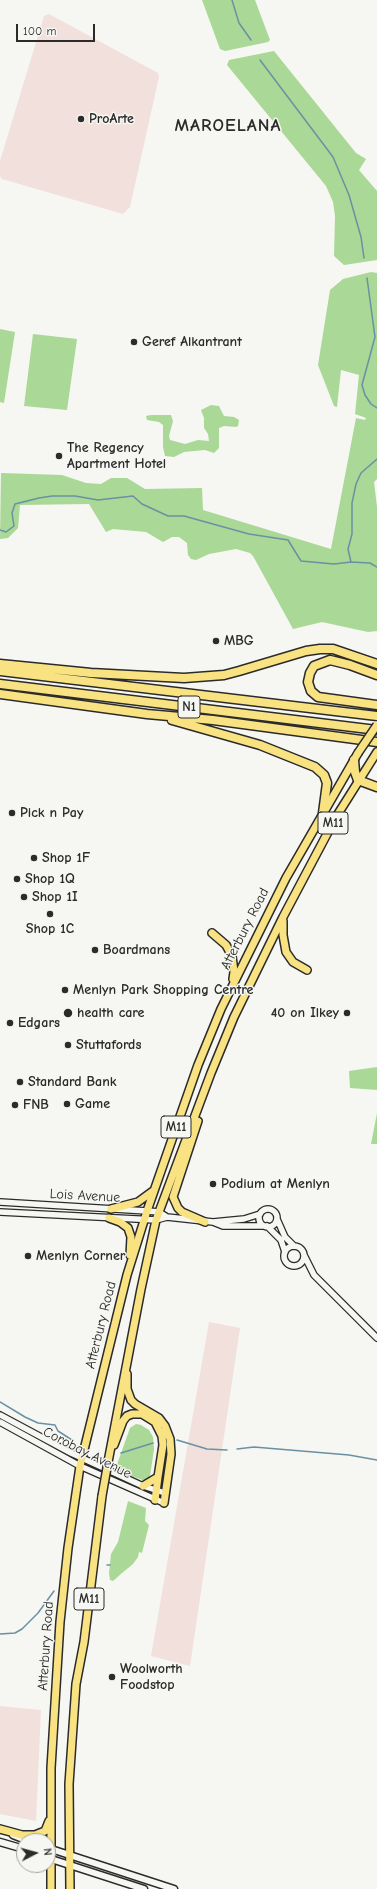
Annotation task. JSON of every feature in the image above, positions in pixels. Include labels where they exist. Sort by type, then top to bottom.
[{"type":"highway","points":[[0,664],[91,673],[184,678],[224,675],[239,672],[306,651],[320,649],[338,650],[377,664]]},
{"type":"highway","points":[[377,675],[350,665],[330,660],[314,666],[310,673],[308,682],[311,691],[318,697],[377,705]]},
{"type":"highway","name":"N1","points":[[0,671],[377,716]]},
{"type":"highway","name":"N1","points":[[0,684],[377,730]]},
{"type":"highway","points":[[0,694],[147,714],[212,720],[377,742]]},
{"type":"highway","points":[[147,714],[229,735],[315,767],[324,776],[327,783],[323,813]]},
{"type":"highway","points":[[356,757],[354,772],[358,780],[377,787]]},
{"type":"main road","name":"Atterbury Road","points":[[50,1833],[52,1813],[51,1768],[60,1622],[68,1548],[80,1466],[127,1275],[154,1189],[198,1065],[233,983],[286,878],[356,757],[377,724]]},
{"type":"main road","name":"Atterbury Road","points":[[70,1889],[69,1784],[76,1684],[84,1642],[102,1496],[128,1354],[156,1220],[234,1017],[283,917],[336,817],[375,755]]},
{"type":"main road","points":[[283,917],[283,935],[286,952],[293,962],[307,970]]},
{"type":"main road","points":[[212,933],[226,945],[232,956],[234,972],[233,983]]},
{"type":"main road","points":[[202,1097],[201,1110],[174,1197],[178,1208],[182,1212],[209,1222]]},
{"type":"main road","points":[[111,1209],[138,1202],[148,1196],[154,1189]]},
{"type":"main road","points":[[109,1218],[126,1225],[130,1232],[131,1243],[127,1275]]},
{"type":"main road","points":[[128,1354],[128,1395],[136,1404],[159,1418],[165,1426],[170,1439],[171,1454],[164,1503]]},
{"type":"main road","points":[[108,1462],[123,1421],[132,1414],[142,1414],[155,1422],[162,1436],[164,1445],[155,1500]]},
{"type":"main road","points":[[143,1486],[158,1477]]},
{"type":"main road","points":[[0,1830],[28,1836],[39,1835],[47,1828],[52,1813]]},
{"type":"main road","points":[[0,1830],[16,1836]]},
{"type":"main road","points":[[0,1842],[16,1847]]},
{"type":"main road","points":[[56,1851],[174,1889]]},
{"type":"main road","points":[[56,1860],[144,1889]]},
{"type":"main road","name":"Atterbury Road","points":[[50,1873],[51,1889]]},
{"type":"street","name":"Lois Avenue","points":[[0,1202],[159,1212],[167,1217]]},
{"type":"street","points":[[22,1204],[22,1213]]},
{"type":"street","points":[[314,1275],[301,1249],[294,1246],[285,1237],[276,1213],[272,1209],[266,1209],[260,1214],[261,1223],[267,1226],[281,1240],[286,1261],[291,1265],[297,1265],[314,1275],[377,1338]]},
{"type":"street","name":"Lois Avenue","points":[[0,1212],[144,1220],[156,1220],[167,1217],[209,1222],[233,1227],[267,1226]]},
{"type":"street","name":"Lois Avenue","points":[[209,1222],[244,1219],[260,1214]]},
{"type":"street","points":[[267,1226],[273,1226],[277,1219]]},
{"type":"street","points":[[285,1252],[290,1247],[294,1246]]},
{"type":"street","points":[[297,1265],[302,1262],[304,1255]]},
{"type":"street","name":"Corobay Avenue","points":[[0,1415],[82,1458],[143,1486],[165,1493]]},
{"type":"street","name":"Corobay Avenue","points":[[0,1422],[80,1466],[164,1503]]},
{"type":"shaded area","name":"ProArte","points":[[49,14],[158,73],[159,77],[130,207],[123,214],[2,179],[0,176],[0,161],[44,16]]},
{"type":"shaded area","points":[[209,1322],[240,1328],[190,1666],[151,1656]]},
{"type":"shaded area","points":[[0,1706],[41,1710],[36,1821],[0,1814]]},
{"type":"green space","points":[[202,0],[255,0],[270,40],[268,42],[225,51],[220,49]]},
{"type":"green space","points":[[274,51],[356,153],[366,159],[359,170],[377,191],[377,260],[344,265],[334,256],[335,216],[333,202],[326,186],[227,65],[229,60]]},
{"type":"green space","points":[[371,272],[377,273],[377,479],[374,482],[377,507],[377,631],[368,632],[322,622],[293,629],[250,553],[236,549],[209,554],[196,560],[191,559],[188,555],[187,543],[179,537],[172,537],[163,542],[146,532],[113,529],[106,532],[89,504],[20,505],[18,528],[8,538],[0,539],[1,473],[62,475],[86,483],[101,484],[111,478],[127,478],[145,489],[202,488],[203,510],[331,549],[356,418],[365,420],[366,418],[355,414],[359,375],[341,370],[337,407],[334,406],[318,365],[330,290],[343,279]]},
{"type":"green space","points":[[0,329],[15,332],[4,403],[0,402]]},
{"type":"green space","points":[[33,334],[77,339],[67,410],[24,406]]},
{"type":"green space","points":[[211,405],[219,406],[224,416],[234,417],[239,420],[238,426],[236,427],[224,426],[219,428],[219,448],[214,453],[205,450],[184,452],[174,457],[165,456],[163,447],[163,425],[159,422],[147,420],[146,416],[171,415],[173,421],[169,436],[170,440],[185,444],[198,440],[209,441],[208,434],[204,428],[204,418],[201,410]]},
{"type":"green space","points":[[377,1067],[377,1090],[350,1088],[349,1071]]},
{"type":"green space","points":[[377,1113],[377,1144],[371,1144]]},
{"type":"green space","points":[[136,1424],[149,1430],[153,1437],[154,1449],[150,1476],[148,1480],[145,1481],[115,1470],[130,1428]]},
{"type":"green space","points":[[128,1501],[146,1508],[145,1521],[149,1525],[142,1553],[139,1552],[138,1557],[133,1564],[113,1581],[110,1580],[109,1573],[111,1554],[118,1542]]},
{"type":"waterway","points":[[232,0],[239,23],[251,40]]},
{"type":"waterway","points":[[260,60],[333,157],[349,195],[361,237],[364,258]]},
{"type":"waterway","points":[[367,278],[375,337],[362,385],[365,395],[371,404],[377,408]]},
{"type":"waterway","points":[[377,459],[361,473],[356,484],[352,503],[352,534],[348,549],[351,562],[370,563],[377,567]]},
{"type":"waterway","points":[[0,530],[6,532],[14,526],[12,513],[15,504],[52,496],[75,496],[98,500],[133,496],[142,504],[168,516],[184,516],[249,534],[288,540],[301,561],[334,564],[351,562]]},
{"type":"waterway","points":[[0,1402],[38,1423],[55,1425],[58,1431],[72,1440]]},
{"type":"waterway","points":[[177,1440],[207,1449],[227,1450]]},
{"type":"waterway","points":[[121,1453],[153,1443]]},
{"type":"waterway","points":[[237,1449],[254,1447],[349,1455],[377,1460]]},
{"type":"waterway","points":[[0,1634],[15,1633],[22,1629],[38,1613],[54,1591]]},
{"type":"place","name":"ProArte","points":[[81,119]]},
{"type":"place","name":"Geref Alkantrant","points":[[134,342]]},
{"type":"place","name":"The Regency Apartment Hotel","points":[[59,456]]},
{"type":"place","name":"MBG","points":[[216,641]]},
{"type":"place","name":"Pick n Pay","points":[[12,813]]},
{"type":"place","name":"Shop 1F","points":[[34,858]]},
{"type":"place","name":"Shop 1Q","points":[[17,879]]},
{"type":"place","name":"Shop 1I","points":[[24,897]]},
{"type":"place","name":"Shop 1C","points":[[50,914]]},
{"type":"place","name":"Boardmans","points":[[95,950]]},
{"type":"place","name":"Menlyn Park Shopping Centre","points":[[65,990]]},
{"type":"place","name":"health care","points":[[68,1013]]},
{"type":"place","name":"40 on Ilkey","points":[[347,1013]]},
{"type":"place","name":"Edgars","points":[[10,1023]]},
{"type":"place","name":"Stuttafords","points":[[68,1045]]},
{"type":"place","name":"Standard Bank","points":[[20,1082]]},
{"type":"place","name":"Game","points":[[67,1104]]},
{"type":"place","name":"FNB","points":[[15,1105]]},
{"type":"place","name":"Podium at Menlyn","points":[[213,1184]]},
{"type":"place","name":"Menlyn Corner","points":[[28,1256]]},
{"type":"place","name":"Woolworth Foodstop","points":[[112,1677]]},
{"type":"district","name":"MAROELANA","points":[[228,126]]}]
